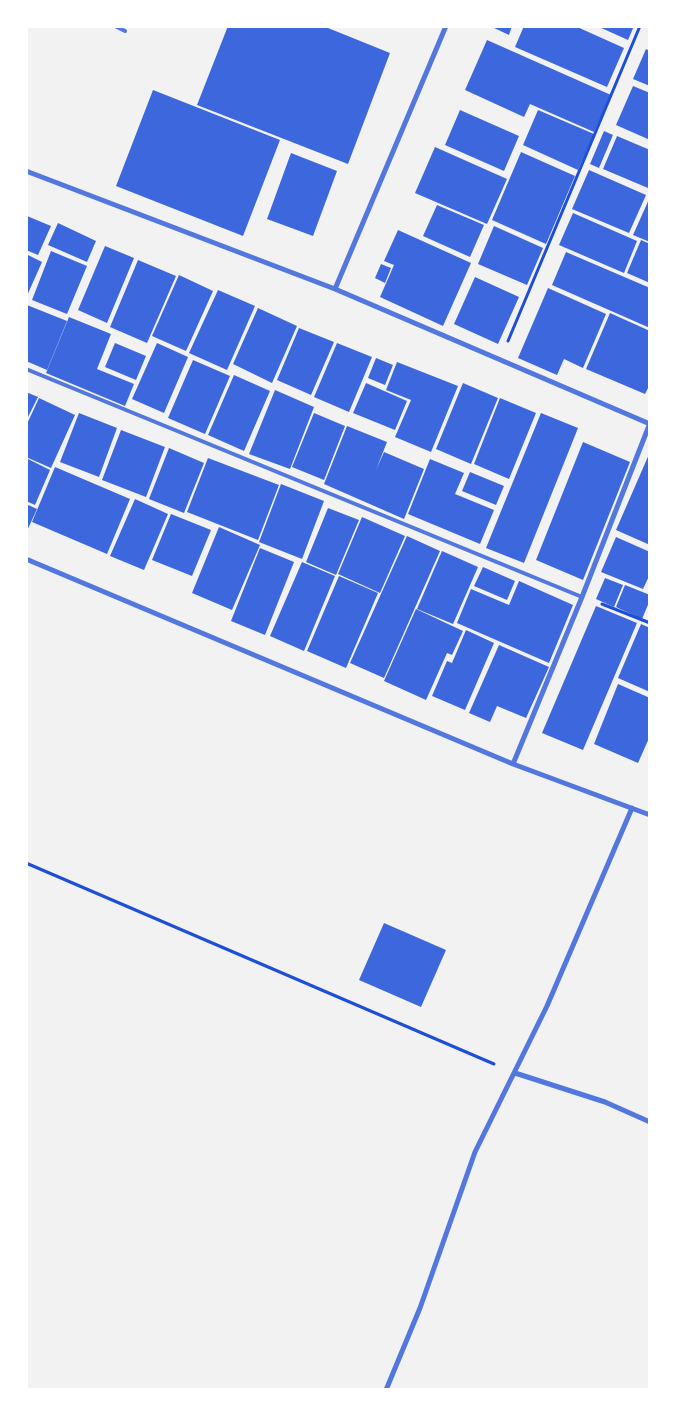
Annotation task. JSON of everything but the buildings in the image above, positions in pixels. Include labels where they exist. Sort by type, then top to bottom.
[{"type":"street","points":[[335,289],[446,26]]},
{"type":"street","points":[[26,171],[335,289],[650,423],[582,597],[513,764]]},
{"type":"street","points":[[26,559],[513,764],[650,815]]},
{"type":"street","points":[[386,1390],[420,1308],[475,1152],[547,1006],[632,808]]},
{"type":"street","points":[[515,1073],[605,1102],[650,1122]]},
{"type":"lane","points":[[115,26],[125,31]]},
{"type":"lane","points":[[26,369],[582,597]]},
{"type":"path","points":[[500,360],[640,26]]},
{"type":"path","points":[[582,597],[650,623]]},
{"type":"path","points":[[26,863],[515,1073]]}]
